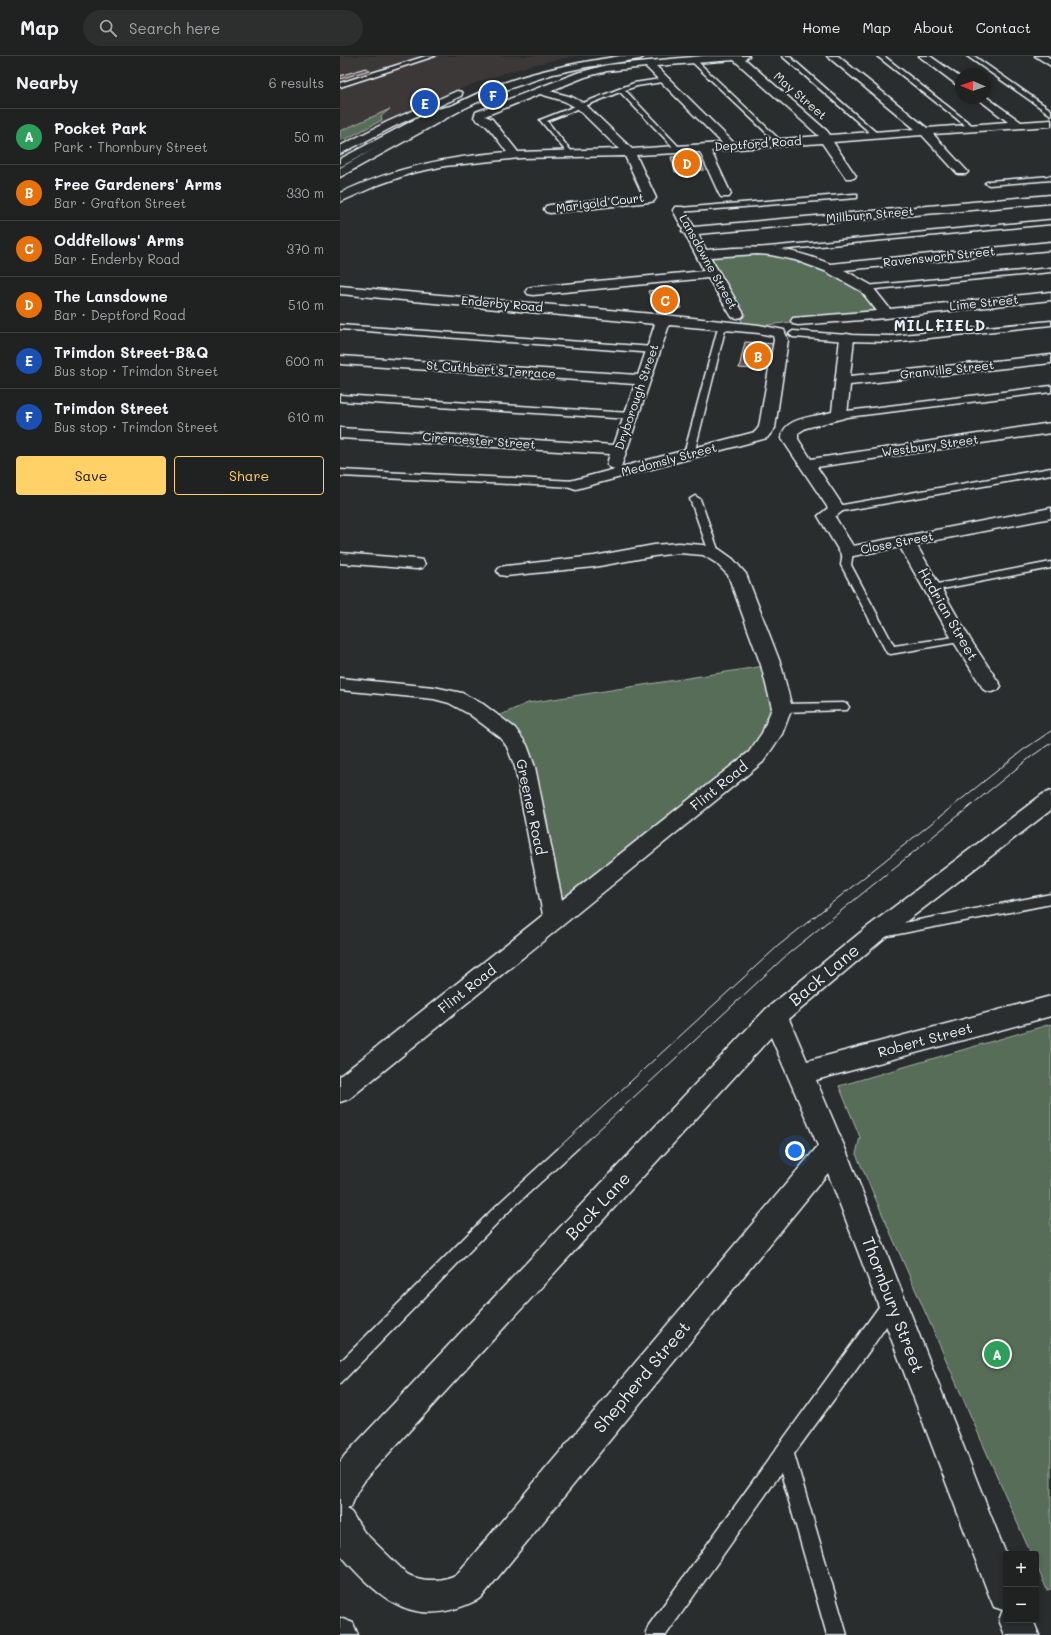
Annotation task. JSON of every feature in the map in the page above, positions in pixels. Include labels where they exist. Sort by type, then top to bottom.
[{"type":"main road","points":[[486,83],[537,67],[591,56]]},
{"type":"main road","points":[[340,172],[459,107],[495,90],[543,74],[587,64],[640,56]]},
{"type":"main road","points":[[832,56],[925,132],[962,172]]},
{"type":"main road","points":[[924,56],[955,79]]},
{"type":"main road","points":[[1040,56],[1051,63]]},
{"type":"main road","points":[[516,156],[488,121],[482,120],[479,117],[480,114],[607,68],[740,57]]},
{"type":"main road","name":"May Street","points":[[740,57],[823,133],[850,176]]},
{"type":"main road","points":[[649,64],[667,80],[731,146]]},
{"type":"main road","points":[[343,148],[431,105],[466,90]]},
{"type":"main road","points":[[540,91],[568,99],[581,106],[629,152]]},
{"type":"main road","points":[[990,104],[1019,125]]},
{"type":"main road","points":[[340,164],[437,112],[459,107]]},
{"type":"main road","name":"Deptford Road","points":[[340,198],[371,183],[398,173],[425,166],[516,156],[570,152],[629,152],[704,148],[1051,123]]},
{"type":"main road","points":[[704,148],[725,194]]},
{"type":"main road","name":"Marigold Court","points":[[550,210],[650,198],[629,152]]},
{"type":"main road","name":"Millburn Street","points":[[688,231],[1051,199]]},
{"type":"main road","name":"Lansdowne Street","points":[[679,210],[688,231],[737,314]]},
{"type":"main road","name":"Ravensworh Street","points":[[827,268],[1051,246]]},
{"type":"main road","points":[[701,254],[757,250],[799,257],[827,268],[866,288],[886,314]]},
{"type":"main road","points":[[533,291],[712,274]]},
{"type":"main road","name":"Enderby Road","points":[[340,290],[626,303],[664,319],[759,329],[778,333],[781,340],[767,428],[761,435]]},
{"type":"main road","name":"Lime Street","points":[[798,321],[886,314],[1051,296]]},
{"type":"main road","name":"Dryborough Street","points":[[612,475],[630,416],[664,319]]},
{"type":"main road","points":[[837,509],[790,439],[790,434],[792,429],[799,426],[839,415],[847,338]]},
{"type":"main road","name":"Granville Street","points":[[842,381],[1051,359]]},
{"type":"main road","name":"St Cuthbert's Terrace","points":[[340,360],[643,380]]},
{"type":"main road","name":"Westbury Street","points":[[808,464],[1051,428]]},
{"type":"main road","name":"Cirencester Street","points":[[340,433],[619,450]]},
{"type":"main road","name":"Medomsly Street","points":[[576,484],[761,435]]},
{"type":"main road","name":"Close Street","points":[[837,509],[826,516],[848,552],[1051,513]]},
{"type":"main road","name":"Hadrian Street","points":[[905,541],[961,639],[991,686]]},
{"type":"main road","points":[[506,571],[574,565],[674,548],[704,550],[715,555],[727,563],[737,574],[771,665],[782,708]]},
{"type":"main road","points":[[340,558],[416,564]]},
{"type":"main road","name":"Greener Road","points":[[340,684],[434,693],[455,698],[476,709],[508,733],[517,746],[525,767],[548,890],[555,919]]},
{"type":"main road","name":"Flint Road","points":[[340,1090],[756,757],[772,734],[782,708]]},
{"type":"main road","name":"Back Lane","points":[[340,1496],[343,1485],[356,1466],[775,1016],[874,934],[1051,799]]},
{"type":"main road","name":"Robert Street","points":[[799,1074],[1051,1006]]},
{"type":"main road","name":"Thornbury Street","points":[[775,1016],[832,1148],[1003,1587]]},
{"type":"main road","name":"Shepherd Street","points":[[340,1523],[347,1539],[385,1577],[404,1591],[428,1597],[445,1596],[458,1592],[469,1586],[832,1148]]},
{"type":"main road","points":[[1017,1623],[1022,1635]]},
{"type":"lane","points":[[340,84],[432,56]]},
{"type":"lane","points":[[785,56],[877,136]]},
{"type":"lane","points":[[880,56],[972,128]]},
{"type":"lane","points":[[970,56],[1051,113]]},
{"type":"lane","points":[[693,60],[779,142]]},
{"type":"lane","points":[[570,152],[544,120],[636,84],[667,80]]},
{"type":"lane","points":[[620,90],[678,149]]},
{"type":"lane","points":[[990,183],[1051,178]]},
{"type":"lane","points":[[679,210],[854,196]]},
{"type":"lane","points":[[757,250],[1051,222]]},
{"type":"lane","points":[[866,288],[1051,270]]},
{"type":"lane","points":[[793,334],[891,340],[1051,323]]},
{"type":"lane","points":[[689,454],[722,326]]},
{"type":"lane","points":[[340,327],[654,350]]},
{"type":"lane","points":[[839,415],[1051,389]]},
{"type":"lane","points":[[340,398],[630,416]]},
{"type":"lane","points":[[837,509],[1051,472]]},
{"type":"lane","points":[[340,473],[576,484]]},
{"type":"lane","points":[[695,499],[715,555]]},
{"type":"lane","points":[[848,552],[846,565],[891,650],[961,639]]},
{"type":"lane","points":[[932,588],[1051,565]]},
{"type":"lane","points":[[782,708],[843,707]]},
{"type":"lane","points":[[874,934],[1051,899]]},
{"type":"lane","points":[[656,1632],[892,1303]]},
{"type":"lane","points":[[784,1452],[837,1635]]},
{"type":"shaded area","points":[[340,56],[574,56],[531,65],[480,81],[434,100],[350,141],[340,144]]},
{"type":"green space","points":[[390,109],[381,116],[382,120],[346,139],[340,140],[340,131]]},
{"type":"green space","points":[[757,250],[786,254],[853,281],[886,314],[798,321],[746,328],[701,254]]},
{"type":"green space","points":[[771,665],[774,682],[772,734],[555,919],[525,767],[491,719],[528,703]]},
{"type":"green space","points":[[1051,1024],[1051,1589],[1047,1590],[1039,1571],[1039,1551],[1030,1551],[856,1154],[860,1137],[839,1086]]},
{"type":"building","points":[[365,68],[370,70],[340,79],[340,76]]},
{"type":"building","points":[[699,156],[704,170],[675,172],[671,157]]},
{"type":"building","points":[[672,288],[682,308],[656,311],[648,291]]},
{"type":"building","points":[[745,342],[776,344],[772,370],[739,368]]},
{"type":"tram line","points":[[557,1149],[778,946],[1023,750],[1051,731]]},
{"type":"tram line","points":[[578,1149],[789,953],[1032,756],[1051,743]]},
{"type":"tram line","points":[[340,1361],[496,1205],[558,1148]]},
{"type":"tram line","points":[[340,1385],[507,1214],[579,1148]]},
{"type":"place","name":"Trimdon Street","points":[[493,95]]},
{"type":"place","name":"Trimdon Street-B&Q","points":[[425,103]]},
{"type":"place","name":"The Lansdowne","points":[[687,163]]},
{"type":"place","name":"Oddfellows' Arms","points":[[665,300]]},
{"type":"place","name":"Free Gardeners' Arms","points":[[758,356]]},
{"type":"place","name":"Pocket Park","points":[[997,1354]]},
{"type":"district","name":"MILLFIELD","points":[[940,326]]}]
